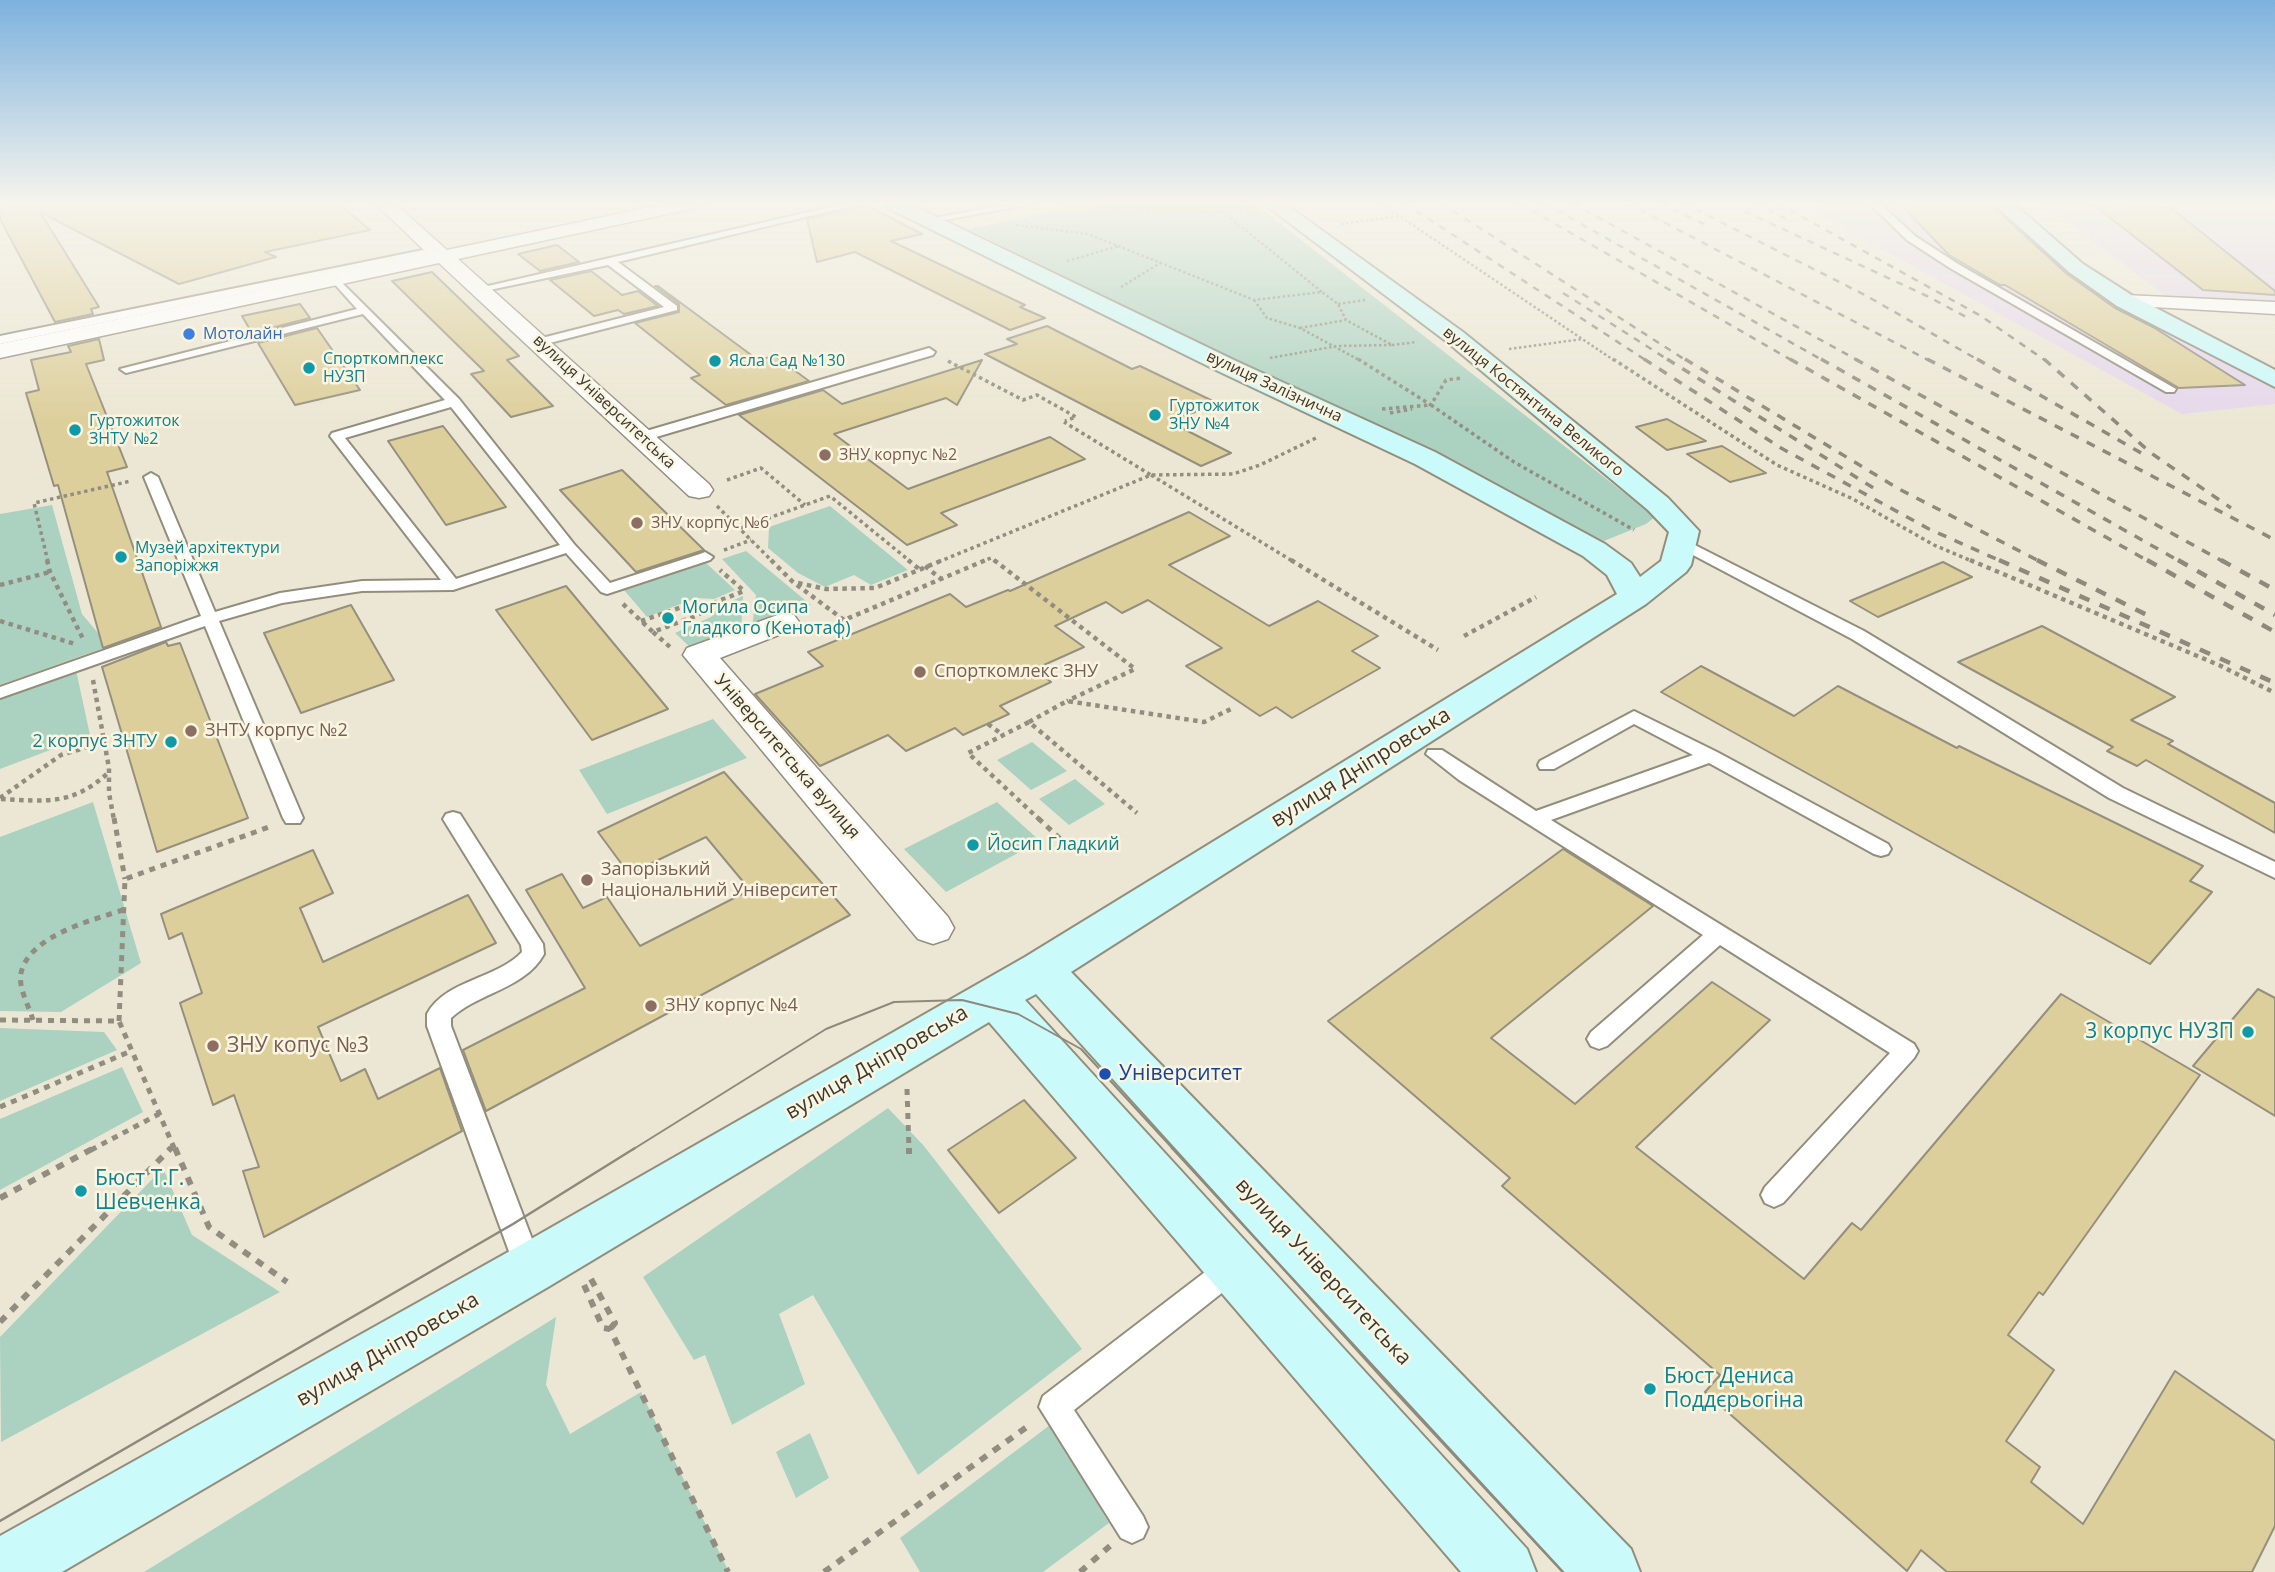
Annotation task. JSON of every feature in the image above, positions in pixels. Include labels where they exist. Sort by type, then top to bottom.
[{"type":"street","points":[[0,351],[348,276]]},
{"type":"street","name":"вулиця Університетська","points":[[465,276],[699,490]]},
{"type":"street","name":"вулиця Залізнична","points":[[1041,276],[1424,458],[1594,550],[1620,570],[1635,597]]},
{"type":"street","name":"вулиця Костянтина Великого","points":[[1368,276],[1455,337],[1658,503],[1684,531],[1681,543]]},
{"type":"street","points":[[2088,276],[2125,301],[2275,380]]},
{"type":"street","points":[[2125,301],[2275,308]]},
{"type":"street","name":"вулиця Дніпровська","points":[[0,1572],[529,1269],[1041,969],[1635,597],[1675,565],[1681,543]]},
{"type":"street","name":"Університетська вулиця","points":[[783,622],[699,655],[933,928]]},
{"type":"street","name":"вулиця Університетська","points":[[1041,969],[1396,1350],[1608,1572]]},
{"type":"street","points":[[993,996],[1504,1572]]},
{"type":"lane","points":[[0,340],[310,276]]},
{"type":"lane","points":[[481,289],[539,276]]},
{"type":"lane","points":[[538,342],[673,308],[631,276]]},
{"type":"lane","points":[[1973,276],[2170,389]]},
{"type":"lane","points":[[336,280],[454,402],[569,547],[607,589],[705,557]]},
{"type":"lane","points":[[126,369],[365,310]]},
{"type":"lane","points":[[642,437],[929,352]]},
{"type":"lane","points":[[453,584],[337,436],[454,402]]},
{"type":"lane","points":[[151,477],[293,818]]},
{"type":"lane","points":[[1681,543],[1858,635],[2116,793],[2275,871]]},
{"type":"lane","points":[[0,693],[211,618],[280,598],[362,586],[453,584],[569,547]]},
{"type":"lane","points":[[1547,765],[1634,717],[1881,849]]},
{"type":"lane","points":[[1434,754],[1906,1051],[1774,1195]]},
{"type":"lane","points":[[1534,819],[1710,756]]},
{"type":"lane","points":[[453,820],[532,944],[533,954],[524,967],[450,1002],[439,1014],[439,1026],[529,1269]]},
{"type":"lane","points":[[1599,1039],[1718,934]]},
{"type":"lane","points":[[1132,1527],[1054,1407],[1233,1267]]},
{"type":"path","points":[[1096,302],[1138,276]]},
{"type":"path","points":[[1197,276],[1254,300],[1322,292]]},
{"type":"path","points":[[1302,276],[1338,304],[1346,320],[1392,345]]},
{"type":"path","points":[[1489,276],[1777,465],[1853,499],[1934,545],[2221,666],[2275,693]]},
{"type":"path","points":[[1338,304],[1375,298]]},
{"type":"path","points":[[1254,300],[1267,318],[1300,328],[1336,346],[1514,461],[1634,530]]},
{"type":"path","points":[[1300,328],[1346,320]]},
{"type":"path","points":[[1504,349],[1583,339]]},
{"type":"path","points":[[1227,366],[1336,346],[1429,341]]},
{"type":"path","points":[[929,352],[1023,400],[1038,396],[1076,417],[1064,422],[1438,650]]},
{"type":"path","points":[[1431,405],[1447,380]]},
{"type":"path","points":[[793,582],[825,589],[875,588],[1152,475],[1233,474],[1260,465],[1327,432]]},
{"type":"path","points":[[805,505],[761,468],[699,490],[741,528],[793,582],[844,620],[991,558],[1135,669],[968,752],[1071,849]]},
{"type":"path","points":[[0,621],[88,648],[50,572],[34,503],[151,477]]},
{"type":"path","points":[[741,528],[830,496],[919,569]]},
{"type":"path","points":[[607,589],[653,632],[698,615],[716,603],[744,591],[705,557]]},
{"type":"path","points":[[925,566],[941,579]]},
{"type":"path","points":[[0,585],[50,572]]},
{"type":"path","points":[[1464,636],[1536,597]]},
{"type":"path","points":[[641,621],[688,605],[716,603]]},
{"type":"path","points":[[90,661],[125,880],[119,1021],[209,1227],[287,1282]]},
{"type":"path","points":[[1067,702],[1204,722],[1233,708]]},
{"type":"path","points":[[1029,722],[1136,813]]},
{"type":"path","points":[[988,724],[1003,735]]},
{"type":"path","points":[[0,798],[30,772],[62,752],[84,744],[104,742]]},
{"type":"path","points":[[0,798],[67,800],[96,786],[109,772]]},
{"type":"path","points":[[125,880],[293,818]]},
{"type":"path","points":[[33,1020],[21,975],[29,957],[48,938],[123,910]]},
{"type":"path","points":[[0,1020],[119,1021]]},
{"type":"path","points":[[0,1107],[131,1051]]},
{"type":"path","points":[[907,1079],[909,1154]]},
{"type":"path","points":[[0,1198],[159,1114]]},
{"type":"path","points":[[0,1322],[173,1146]]},
{"type":"path","points":[[590,1277],[615,1323],[610,1329]]},
{"type":"path","points":[[583,1282],[603,1328],[610,1329]]},
{"type":"path","points":[[610,1329],[728,1572]]},
{"type":"path","points":[[824,1572],[1054,1407]]},
{"type":"shaded area","points":[[1931,276],[2095,276],[2275,377],[2275,404],[2182,414]]},
{"type":"shaded area","points":[[2140,276],[2275,276],[2275,305],[2171,300]]},
{"type":"green space","points":[[1065,276],[1348,276],[1655,517],[1646,524],[1604,541]]},
{"type":"green space","points":[[52,505],[82,614],[109,646],[0,685],[0,514]]},
{"type":"green space","points":[[830,506],[908,570],[871,585],[854,575],[825,587],[798,573],[768,548],[769,527]]},
{"type":"green space","points":[[746,551],[811,605],[752,628],[756,595],[722,559]]},
{"type":"green space","points":[[704,561],[735,590],[714,599],[696,598],[647,617],[624,590]]},
{"type":"green space","points":[[743,596],[741,632],[694,651],[675,633],[711,617],[720,606]]},
{"type":"green space","points":[[76,670],[90,735],[0,769],[0,698]]},
{"type":"green space","points":[[713,719],[747,758],[607,814],[579,770]]},
{"type":"green space","points":[[1032,742],[1067,771],[1031,790],[997,760]]},
{"type":"green space","points":[[1075,779],[1105,804],[1069,825],[1039,799]]},
{"type":"green space","points":[[93,802],[141,963],[61,1012],[0,1011],[0,837]]},
{"type":"green space","points":[[997,802],[1040,841],[946,892],[904,849]]},
{"type":"green space","points":[[0,1028],[104,1032],[117,1050],[0,1101]]},
{"type":"green space","points":[[122,1067],[143,1112],[0,1190],[0,1119]]},
{"type":"green space","points":[[888,1108],[924,1146],[1082,1349],[918,1475],[813,1295],[779,1314],[805,1384],[732,1425],[705,1355],[694,1360],[643,1277]]},
{"type":"green space","points":[[163,1168],[192,1235],[280,1292],[1,1442],[0,1337]]},
{"type":"green space","points":[[556,1317],[546,1385],[570,1434],[641,1392],[729,1572],[144,1572]]},
{"type":"green space","points":[[1050,1425],[1109,1523],[1043,1572],[920,1572],[900,1538]]},
{"type":"green space","points":[[810,1433],[829,1478],[796,1498],[776,1452]]},
{"type":"building","points":[[31,276],[80,276],[99,307],[91,309],[93,314],[55,322]]},
{"type":"building","points":[[164,276],[206,276],[179,284]]},
{"type":"building","points":[[413,276],[437,276],[519,356],[507,360],[553,406],[511,417],[471,374],[484,371],[392,281]]},
{"type":"building","points":[[567,276],[598,276],[622,295],[638,291],[658,306],[624,314],[618,310],[594,316],[550,280]]},
{"type":"building","points":[[903,276],[965,276],[1025,305],[1020,307],[1045,318],[1010,330]]},
{"type":"building","points":[[1985,276],[2070,276],[2115,308],[2153,327],[2245,385],[2179,388],[2005,285]]},
{"type":"building","points":[[2185,276],[2257,276],[2275,291],[2275,295],[2203,290]]},
{"type":"building","points":[[655,286],[758,360],[775,356],[809,381],[726,405],[691,378],[700,375],[635,323],[679,312],[679,304]]},
{"type":"building","points":[[300,304],[310,318],[252,333],[242,316]]},
{"type":"building","points":[[1047,326],[1132,369],[1140,366],[1217,403],[1170,422],[1231,453],[1201,466],[985,354],[1017,344],[1007,339]]},
{"type":"building","name":"Спорткомплекс НУЗП","points":[[317,328],[360,390],[295,405],[258,343]]},
{"type":"building","points":[[99,339],[104,360],[86,364],[127,467],[107,472],[161,627],[103,648],[58,485],[54,486],[26,393],[39,390],[31,360],[71,352],[68,346]]},
{"type":"building","points":[[982,360],[957,405],[946,398],[834,434],[908,489],[1050,437],[1085,459],[941,513],[957,525],[907,545],[739,415],[823,390],[842,404]]},
{"type":"building","points":[[1667,419],[1706,441],[1667,450],[1636,427]]},
{"type":"building","points":[[443,426],[506,507],[446,525],[388,441]]},
{"type":"building","points":[[1722,446],[1766,473],[1730,482],[1687,454]]},
{"type":"building","name":"ЗНУ корпус №6","points":[[622,470],[704,550],[636,572],[560,490]]},
{"type":"building","points":[[1189,512],[1230,536],[1169,565],[1269,626],[1318,601],[1378,636],[1352,651],[1380,668],[1292,718],[1276,707],[1260,716],[1186,666],[1222,648],[1148,600],[1122,613],[1106,602],[1055,626],[1084,647],[1035,669],[1051,682],[1000,706],[1009,714],[963,735],[955,728],[906,751],[888,735],[820,766],[755,694],[823,666],[808,652],[950,594],[966,607],[1010,591]]},
{"type":"building","points":[[1943,562],[1972,577],[1878,617],[1850,601]]},
{"type":"building","points":[[566,586],[668,709],[592,740],[496,610]]},
{"type":"building","points":[[351,605],[394,680],[301,713],[264,633]]},
{"type":"building","points":[[2042,626],[2175,697],[2131,720],[2173,741],[2168,744],[2275,803],[2275,833],[2146,760],[2137,766],[2107,751],[2113,747],[1958,662]]},
{"type":"building","name":"2 корпус ЗНТУ","points":[[166,642],[168,646],[180,643],[248,818],[157,852],[102,667]]},
{"type":"building","points":[[1701,666],[1794,716],[1838,686],[1957,748],[1959,746],[2203,866],[2190,881],[2212,892],[2150,964],[1661,692]]},
{"type":"building","name":"ЗНУ корпус №4","points":[[724,772],[850,915],[486,1111],[463,1050],[585,988],[526,890],[562,874],[583,908],[607,897],[640,946],[750,890],[706,837],[629,874],[598,832]]},
{"type":"building","points":[[1563,849],[1653,906],[1491,1038],[1575,1104],[1712,982],[1770,1020],[1636,1147],[1804,1279],[1852,1223],[1861,1230],[2061,994],[2200,1075],[2043,1295],[2039,1292],[2008,1335],[2054,1370],[2006,1441],[2040,1467],[2031,1482],[2083,1524],[2175,1371],[2275,1441],[2275,1526],[2252,1572],[1947,1572],[1921,1550],[1907,1571],[1705,1392],[1720,1375],[1502,1186],[1510,1178],[1328,1021]]},
{"type":"building","points":[[313,850],[333,893],[300,908],[323,962],[468,895],[496,943],[318,1027],[341,1081],[365,1069],[378,1099],[440,1068],[462,1131],[264,1237],[243,1171],[259,1167],[234,1095],[213,1105],[180,1003],[202,993],[182,933],[169,939],[161,914]]},
{"type":"building","name":"3 корпус НУЗП","points":[[2258,989],[2275,998],[2275,1116],[2193,1066]]},
{"type":"building","points":[[1024,1100],[1076,1158],[999,1213],[948,1150]]},
{"type":"tram line","points":[[632,1150],[826,1029],[894,1002],[962,1000],[1018,1014],[1081,1049],[1174,1150]]},
{"type":"tram line","points":[[0,1521],[513,1224],[635,1148]]},
{"type":"tram line","points":[[1172,1148],[1563,1572]]},
{"type":"railway","points":[[1517,276],[1647,361]]},
{"type":"railway","points":[[1555,276],[1687,361]]},
{"type":"railway","points":[[1646,276],[1793,361]]},
{"type":"railway","points":[[1674,276],[1824,361]]},
{"type":"railway","points":[[1705,276],[1859,361]]},
{"type":"railway","points":[[1768,276],[1930,361]]},
{"type":"railway","points":[[1828,276],[1980,361]]},
{"type":"railway","points":[[1885,276],[1968,318]]},
{"type":"railway","points":[[1909,276],[1981,316],[2046,361]]},
{"type":"railway","points":[[1563,293],[1670,361]]},
{"type":"railway","points":[[1644,359],[1781,448],[1929,529],[2003,562]]},
{"type":"railway","points":[[1667,359],[1880,492]]},
{"type":"railway","points":[[1685,359],[1899,489],[2041,562]]},
{"type":"railway","points":[[1790,359],[2150,562]]},
{"type":"railway","points":[[1821,359],[2181,562]]},
{"type":"railway","points":[[1855,359],[2224,562]]},
{"type":"railway","points":[[1927,359],[2275,540]]},
{"type":"railway","points":[[1977,359],[2143,454]]},
{"type":"railway","points":[[2044,359],[2151,453],[2231,508]]},
{"type":"railway","points":[[1999,560],[2275,683]]},
{"type":"railway","points":[[2037,560],[2041,562]]},
{"type":"railway","points":[[2147,560],[2275,632]]},
{"type":"railway","points":[[2178,560],[2275,615]]},
{"type":"railway","points":[[2221,560],[2275,590]]},
{"type":"railway","points":[[2041,562],[2153,618]]},
{"type":"place","name":"Мотолайн","points":[[189,334]]},
{"type":"place","name":"Ясла Сад №130","points":[[715,361]]},
{"type":"place","name":"Спорткомплекс НУЗП","points":[[309,368]]},
{"type":"place","name":"Гуртожиток ЗНУ №4","points":[[1155,415]]},
{"type":"place","name":"Гуртожиток ЗНТУ №2","points":[[75,430]]},
{"type":"place","name":"ЗНУ корпус №2","points":[[825,455]]},
{"type":"place","name":"ЗНУ корпус №6","points":[[637,523]]},
{"type":"place","name":"Музей архітектури Запоріжжя","points":[[121,557]]},
{"type":"place","name":"Могила Осипа Гладкого (Кенотаф)","points":[[668,618]]},
{"type":"place","name":"Спорткомлекс ЗНУ","points":[[920,672]]},
{"type":"place","name":"ЗНТУ корпус №2","points":[[191,731]]},
{"type":"place","name":"2 корпус ЗНТУ","points":[[171,742]]},
{"type":"place","name":"Йосип Гладкий","points":[[973,845]]},
{"type":"place","name":"Запорізький Національний Університет","points":[[587,880]]},
{"type":"place","name":"ЗНУ корпус №4","points":[[651,1006]]},
{"type":"place","name":"3 корпус НУЗП","points":[[2248,1032]]},
{"type":"place","name":"ЗНУ копус №3","points":[[213,1046]]},
{"type":"place","name":"Університет","points":[[1105,1074]]},
{"type":"place","name":"Бюст Т.Г. Шевченка","points":[[81,1191]]},
{"type":"place","name":"Бюст Дениса Поддєрьогіна","points":[[1650,1389]]}]
